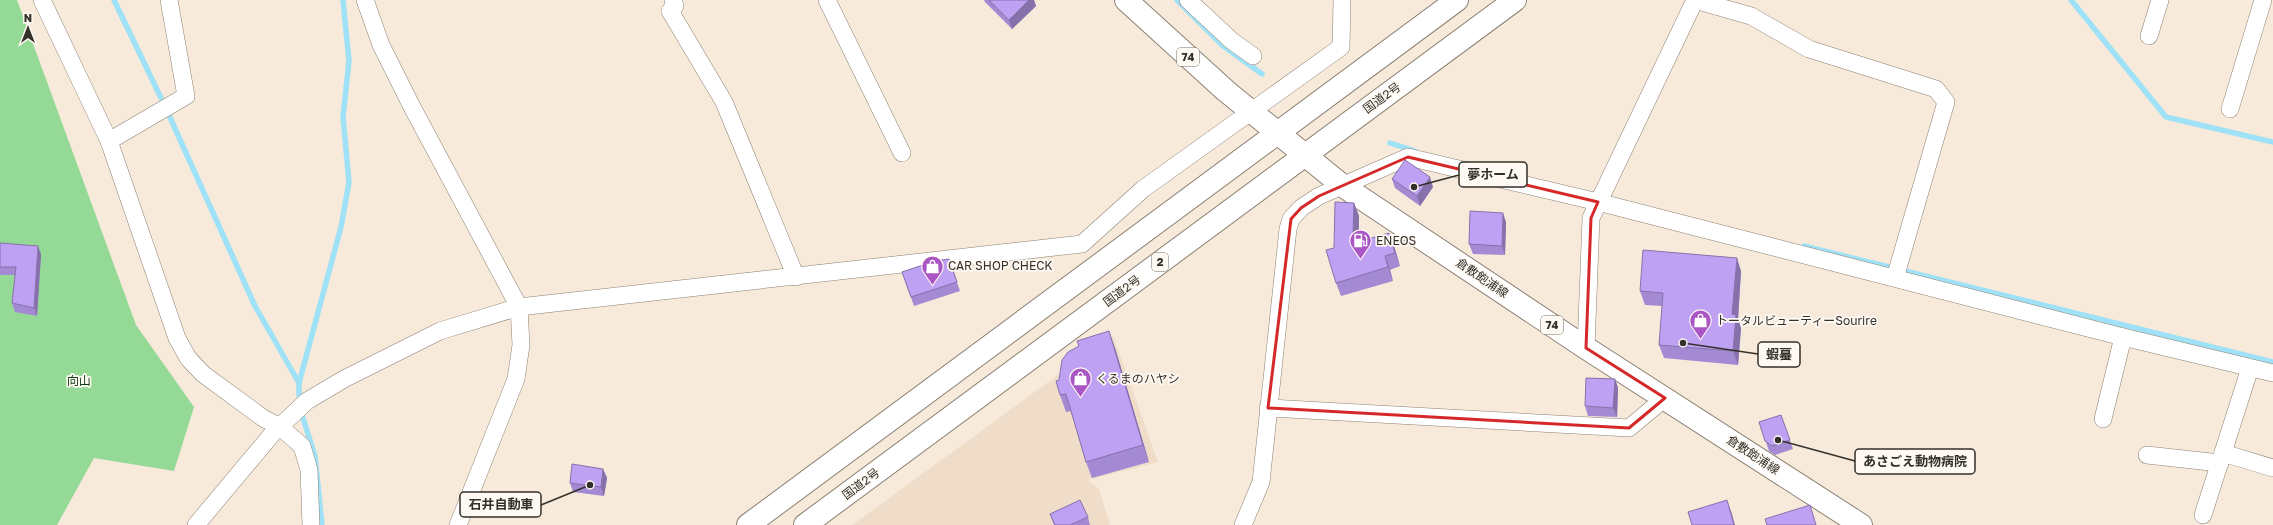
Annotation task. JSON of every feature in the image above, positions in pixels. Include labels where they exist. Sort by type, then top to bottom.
[{"type":"main road","name":"倉敷飽浦線","points":[[1126,0],[1226,91],[1343,186],[1586,348],[1861,525]]},
{"type":"main road","points":[[748,525],[1457,0]]},
{"type":"main road","name":"国道2号","points":[[805,525],[1515,0]]},
{"type":"street","points":[[42,0],[109,141],[177,338],[188,358],[203,374],[262,418],[280,427],[302,446],[309,470],[311,525]]},
{"type":"street","points":[[109,141],[186,96],[169,0]]},
{"type":"street","points":[[365,0],[382,45],[411,105],[519,307],[521,345],[516,379],[458,525]]},
{"type":"street","points":[[827,0],[902,153]]},
{"type":"street","points":[[1188,0],[1232,41],[1253,56]]},
{"type":"street","points":[[196,525],[280,427],[308,401],[344,379],[433,334],[489,314],[519,307],[1082,244],[1143,189],[1341,47],[1342,0]]},
{"type":"street","points":[[1586,348],[1591,218],[1695,0],[1751,16],[1809,49],[1936,89],[1946,102],[1897,272]]},
{"type":"street","points":[[2149,36],[2160,0]]},
{"type":"street","points":[[2230,109],[2263,0]]},
{"type":"street","points":[[677,2],[670,11],[724,102],[796,277]]},
{"type":"street","points":[[1244,525],[1261,482],[1268,408],[1291,219],[1301,208],[1319,196],[1408,157],[1600,197],[1897,272],[2123,337],[2273,373]]},
{"type":"street","points":[[2103,419],[2123,337]]},
{"type":"street","points":[[2203,515],[2250,368]]},
{"type":"street","points":[[1268,408],[1629,428],[1665,398]]},
{"type":"street","points":[[2147,455],[2221,458],[2273,468]]},
{"type":"highlighted area","points":[[1408,157],[1598,202],[1591,218],[1586,348],[1665,398],[1629,428],[1268,408],[1288,229],[1291,219],[1301,208],[1319,196]]},
{"type":"shaded area","name":"くるまのハヤシ","points":[[1113,335],[1158,462],[1088,480],[1099,489],[1110,525],[852,525]]},
{"type":"green space","name":"向山","points":[[0,0],[17,0],[136,325],[194,407],[174,471],[94,458],[57,525],[0,525]]},
{"type":"building","points":[[989,0],[1029,0],[1009,20]]},
{"type":"building","points":[[1405,160],[1430,177],[1417,196],[1392,179]]},
{"type":"building","points":[[1335,202],[1354,203],[1353,233],[1361,233],[1361,241],[1389,233],[1395,253],[1385,256],[1388,267],[1336,283],[1326,250],[1334,248]]},
{"type":"building","points":[[1470,211],[1503,213],[1502,246],[1469,244]]},
{"type":"building","points":[[0,243],[38,246],[34,308],[12,303],[16,267],[0,267]]},
{"type":"building","points":[[1643,250],[1737,258],[1732,314],[1736,315],[1733,351],[1659,345],[1663,293],[1640,291]]},
{"type":"building","points":[[949,259],[957,282],[911,297],[902,272],[935,261]]},
{"type":"building","points":[[1109,331],[1143,445],[1086,462],[1066,394],[1060,395],[1056,381],[1059,380],[1062,360],[1068,352],[1079,346],[1077,341]]},
{"type":"building","points":[[1586,378],[1615,379],[1613,408],[1585,406]]},
{"type":"building","points":[[1781,415],[1790,440],[1772,446],[1765,441],[1759,422]]},
{"type":"building","points":[[572,464],[603,469],[601,487],[570,483]]},
{"type":"building","points":[[1080,500],[1088,517],[1070,525],[1055,525],[1050,514]]},
{"type":"building","points":[[1727,500],[1734,525],[1692,525],[1688,512]]},
{"type":"building","points":[[1810,505],[1816,525],[1767,525],[1765,519]]},
{"type":"waterway","points":[[114,0],[161,98]]},
{"type":"waterway","points":[[299,395],[299,383],[341,227],[349,182],[343,117],[349,61],[343,0]]},
{"type":"waterway","points":[[1177,0],[1222,45],[1262,74]]},
{"type":"waterway","points":[[2071,0],[2166,117],[2273,142]]},
{"type":"waterway","points":[[168,113],[255,306],[299,383]]},
{"type":"waterway","points":[[1390,143],[1415,151]]},
{"type":"waterway","points":[[1804,246],[2273,362]]},
{"type":"waterway","points":[[303,418],[315,456],[322,525]]},
{"type":"place","name":"夢ホーム","points":[[1414,187]]},
{"type":"place","name":"ENEOS","points":[[1360,260]]},
{"type":"place","name":"CAR SHOP CHECK","points":[[933,286]]},
{"type":"place","name":"トータルビューティーSourire","points":[[1700,340]]},
{"type":"place","name":"蝦蟇","points":[[1683,343]]},
{"type":"place","name":"くるまのハヤシ","points":[[1080,398]]},
{"type":"place","name":"あさごえ動物病院","points":[[1778,440]]},
{"type":"place","name":"石井自動車","points":[[590,485]]}]
